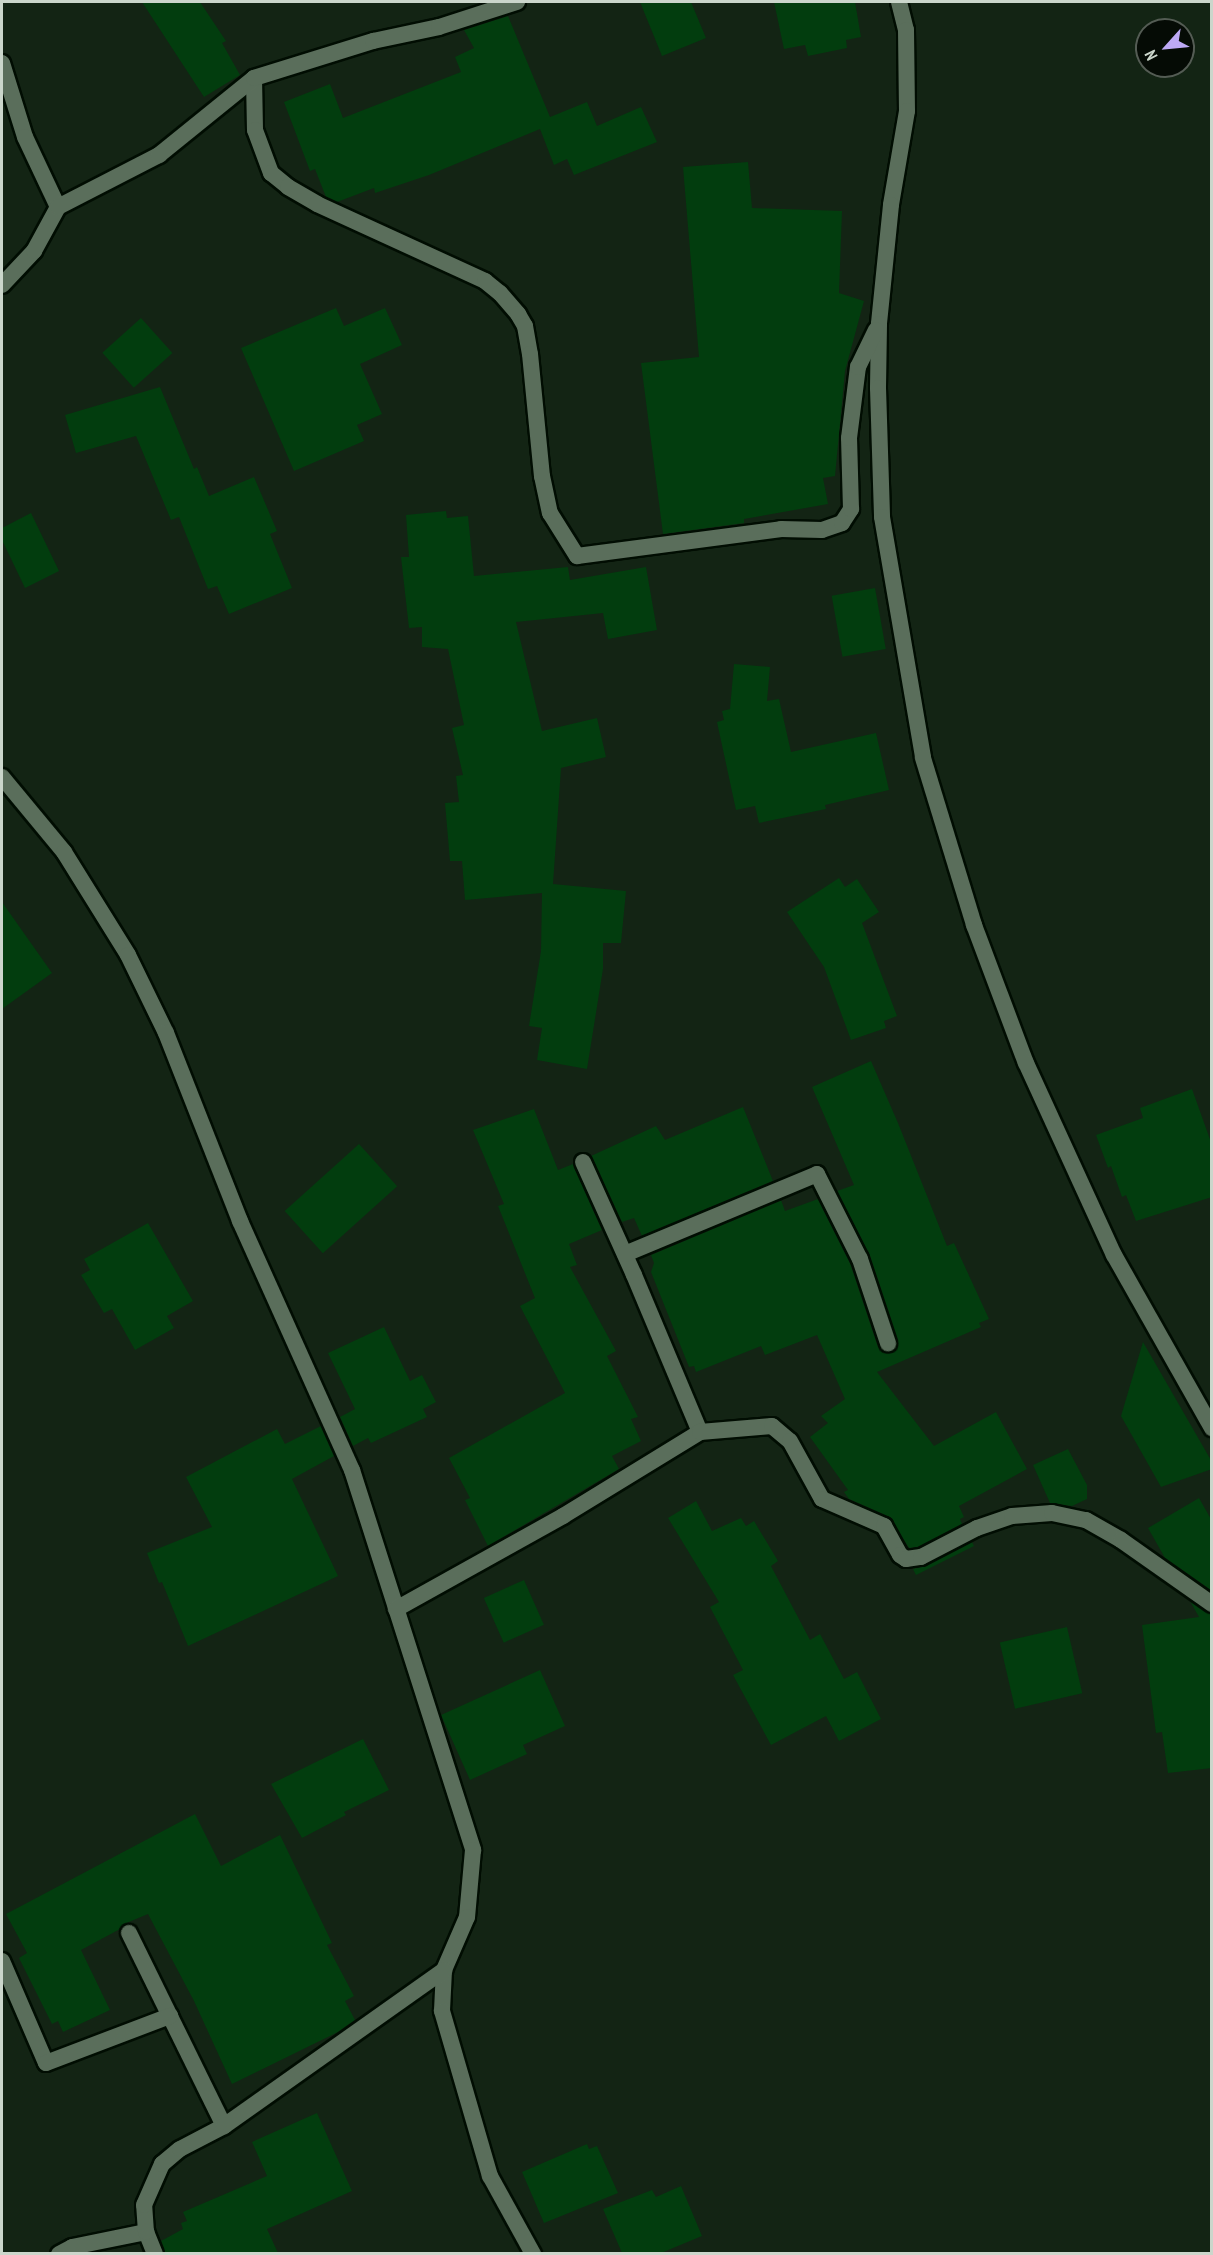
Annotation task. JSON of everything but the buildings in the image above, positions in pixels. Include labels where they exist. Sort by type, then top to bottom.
[{"type":"street","points":[[2,285],[34,251],[58,207],[159,155],[254,78],[373,40],[439,27],[517,2]]},
{"type":"street","points":[[899,2],[906,30],[907,111],[891,205],[879,324],[882,518],[923,758],[974,925],[1026,1064],[1114,1255],[1212,1428]]},
{"type":"street","points":[[2,63],[25,137],[58,207]]},
{"type":"street","points":[[254,78],[255,130],[271,173],[288,187],[317,204],[485,281],[500,293],[518,314],[525,326],[530,354],[542,476],[550,513],[577,556],[781,529],[822,530],[842,523],[848,517],[851,509],[849,438],[858,367],[879,324]]},
{"type":"street","points":[[2,777],[64,852],[128,955],[165,1033],[240,1221],[352,1470],[473,1850],[467,1917],[444,1970],[442,2011],[490,2176],[533,2253]]},
{"type":"street","points":[[583,1162],[625,1254],[700,1432]]},
{"type":"street","points":[[625,1254],[817,1174],[860,1259],[888,1343]]},
{"type":"street","points":[[396,1609],[563,1516],[700,1432],[772,1425],[790,1441],[822,1499],[884,1526],[906,1559],[921,1557],[976,1528],[1012,1516],[1052,1513],[1086,1520],[1121,1540],[1212,1604]]},
{"type":"street","points":[[129,1933],[224,2126]]},
{"type":"street","points":[[2,1961],[46,2063],[170,2016]]},
{"type":"street","points":[[155,2253],[146,2232],[144,2205],[162,2164],[180,2149],[224,2126],[444,1970]]},
{"type":"street","points":[[59,2253],[72,2247],[146,2232]]}]
